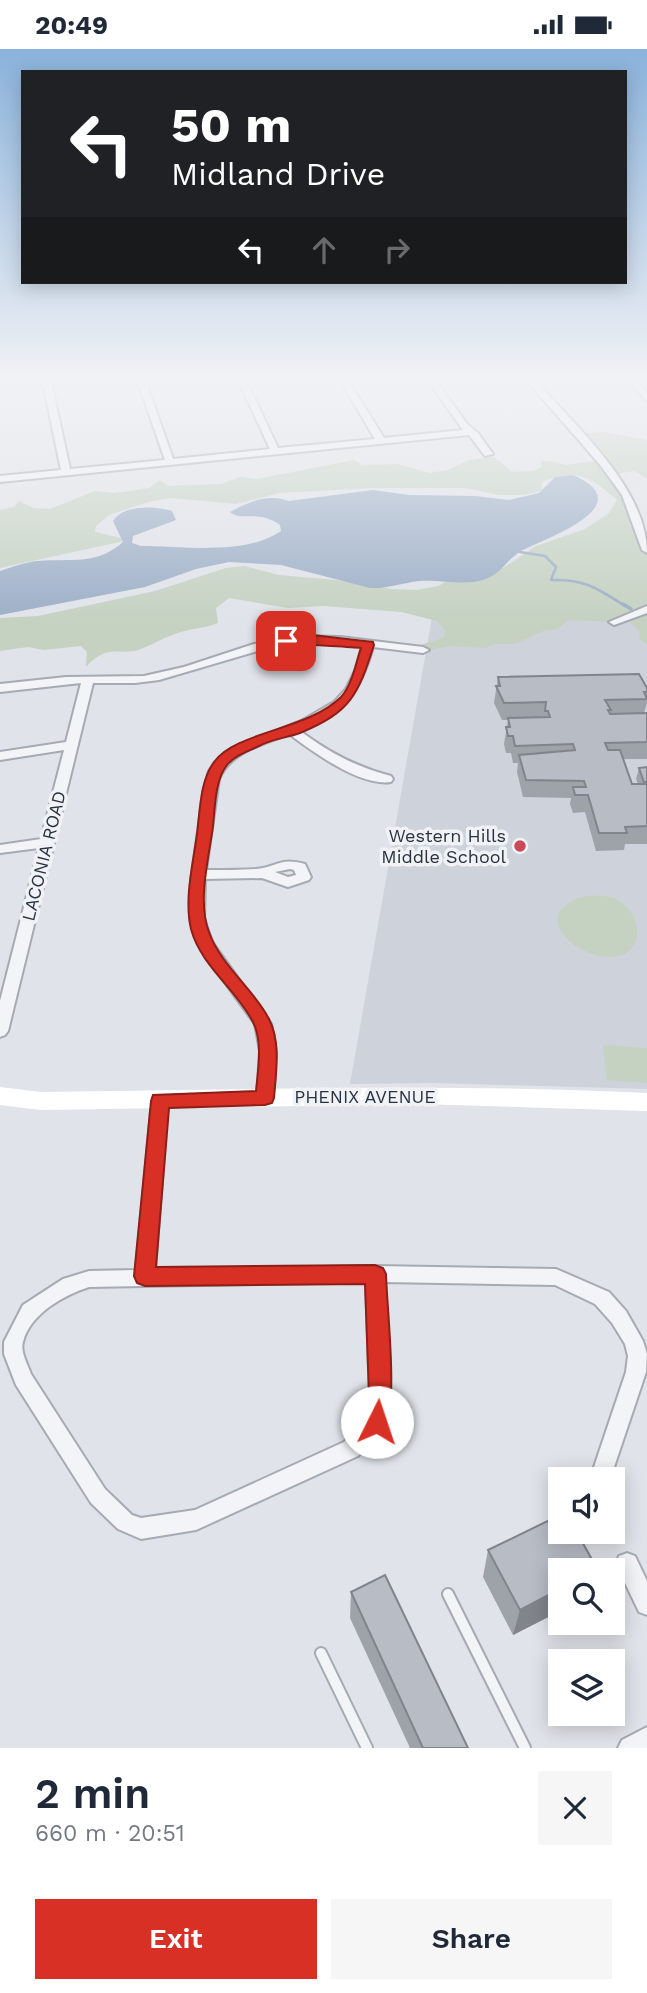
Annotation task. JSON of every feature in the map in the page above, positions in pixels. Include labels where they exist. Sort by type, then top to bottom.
[{"type":"main road","name":"PHENIX AVENUE","points":[[0,1096],[41,1101],[495,1097],[647,1102]]},
{"type":"street","points":[[64,461],[66,472]]},
{"type":"street","points":[[0,479],[177,461]]},
{"type":"street","points":[[602,461],[627,495],[647,550]]},
{"type":"street","points":[[614,622],[647,609]]},
{"type":"street","points":[[0,688],[147,678],[182,671],[258,646],[286,641],[312,639],[423,650]]},
{"type":"street","points":[[265,1098],[268,1054],[262,1022],[212,955],[200,930],[197,900],[210,790],[220,764],[231,754],[264,738],[293,731],[321,717],[346,699],[355,685],[368,645]]},
{"type":"street","name":"LACONIA ROAD","points":[[0,1031],[88,680]]},
{"type":"street","points":[[293,731],[329,759],[357,772],[387,779]]},
{"type":"street","points":[[0,756],[72,745]]},
{"type":"street","points":[[0,849],[47,843]]},
{"type":"street","points":[[201,875],[263,873]]},
{"type":"street","points":[[145,1276],[160,1101]]},
{"type":"street","points":[[375,1274],[380,1395],[377,1422],[351,1449],[197,1520],[141,1529],[125,1522],[98,1496],[23,1378],[14,1354],[13,1342],[30,1311],[69,1285],[89,1279],[375,1274],[556,1277],[602,1298],[634,1341],[638,1356],[636,1372],[604,1467]]},
{"type":"street","points":[[626,1564],[647,1604]]},
{"type":"street","points":[[630,1748],[647,1739]]},
{"type":"lane","points":[[448,1594],[525,1748]]},
{"type":"lane","points":[[321,1653],[367,1748]]},
{"type":"shaded area","name":"Western Hills Middle School","points":[[437,589],[647,610],[647,1089],[433,1083],[350,1084]]},
{"type":"green space","points":[[347,461],[356,461],[362,465],[397,464],[429,473],[448,470],[466,461],[499,461],[512,472],[533,471],[542,467],[541,462],[566,465],[592,461],[647,461],[647,479],[635,471],[614,474],[631,494],[647,541],[647,645],[640,639],[639,631],[627,619],[613,622],[568,620],[558,629],[543,631],[515,644],[495,644],[485,648],[450,646],[427,650],[417,646],[443,638],[445,631],[437,621],[401,612],[324,606],[288,608],[229,598],[216,608],[218,623],[176,634],[134,651],[108,652],[94,659],[86,667],[87,652],[81,646],[44,650],[28,647],[0,651],[0,618],[38,616],[155,591],[226,568],[244,566],[279,575],[337,580],[391,589],[417,590],[438,586],[467,570],[503,568],[536,546],[585,529],[609,513],[617,500],[599,485],[574,475],[542,482],[541,491],[524,495],[499,495],[465,488],[372,488],[280,493],[236,504],[170,498],[109,515],[96,526],[95,532],[124,541],[0,568],[0,510],[14,507],[19,501],[33,508],[50,509],[95,491],[115,493],[149,488],[160,480],[168,486],[221,484],[240,477],[257,479]]},
{"type":"green space","points":[[586,896],[613,898],[629,909],[637,926],[631,950],[623,955],[607,957],[576,946],[565,936],[558,925],[559,914],[567,904]]},
{"type":"green space","points":[[603,1045],[647,1048],[647,1083],[607,1080]]},
{"type":"water","points":[[573,475],[592,487],[598,498],[594,510],[566,530],[521,551],[494,575],[483,580],[419,581],[370,588],[281,565],[229,562],[196,569],[145,587],[0,615],[0,571],[33,562],[103,555],[123,542],[113,521],[118,515],[132,509],[165,509],[172,511],[176,520],[133,536],[132,543],[141,546],[232,547],[266,539],[281,531],[280,525],[272,520],[257,516],[239,516],[230,512],[258,500],[273,498],[289,501],[373,490],[409,495],[475,496],[509,500],[539,493],[555,477]]},
{"type":"building","name":"Western Hills Middle School","points":[[639,674],[647,688],[647,692],[644,692],[647,699],[605,700],[611,710],[608,710],[610,714],[647,713],[647,742],[605,743],[608,750],[620,750],[632,784],[647,784],[647,826],[625,827],[627,833],[599,833],[588,795],[575,795],[573,787],[586,787],[584,781],[526,780],[519,755],[575,750],[573,744],[515,746],[513,736],[508,736],[508,718],[550,717],[548,711],[545,711],[546,702],[504,703],[496,686],[500,686],[498,677]]},
{"type":"building","points":[[647,767],[647,782],[644,782],[639,768]]},
{"type":"building","points":[[548,1521],[548,1544],[583,1544],[591,1558],[548,1558],[548,1595],[520,1610],[488,1550]]},
{"type":"building","points":[[385,1575],[468,1748],[423,1748],[351,1592]]},
{"type":"waterway","points":[[520,552],[545,556],[556,567],[551,580],[582,583],[625,606]]},
{"type":"waterway","points":[[623,604],[631,609]]},
{"type":"place","name":"Western Hills Middle School","points":[[520,846]]},
{"type":"route","points":[[286,641],[312,639],[368,645],[355,685],[346,699],[321,717],[293,731],[264,738],[231,754],[220,764],[210,790],[197,900],[200,930],[212,955],[262,1022],[268,1054],[265,1098],[160,1101],[145,1276],[375,1274],[380,1395],[377,1422]]}]
